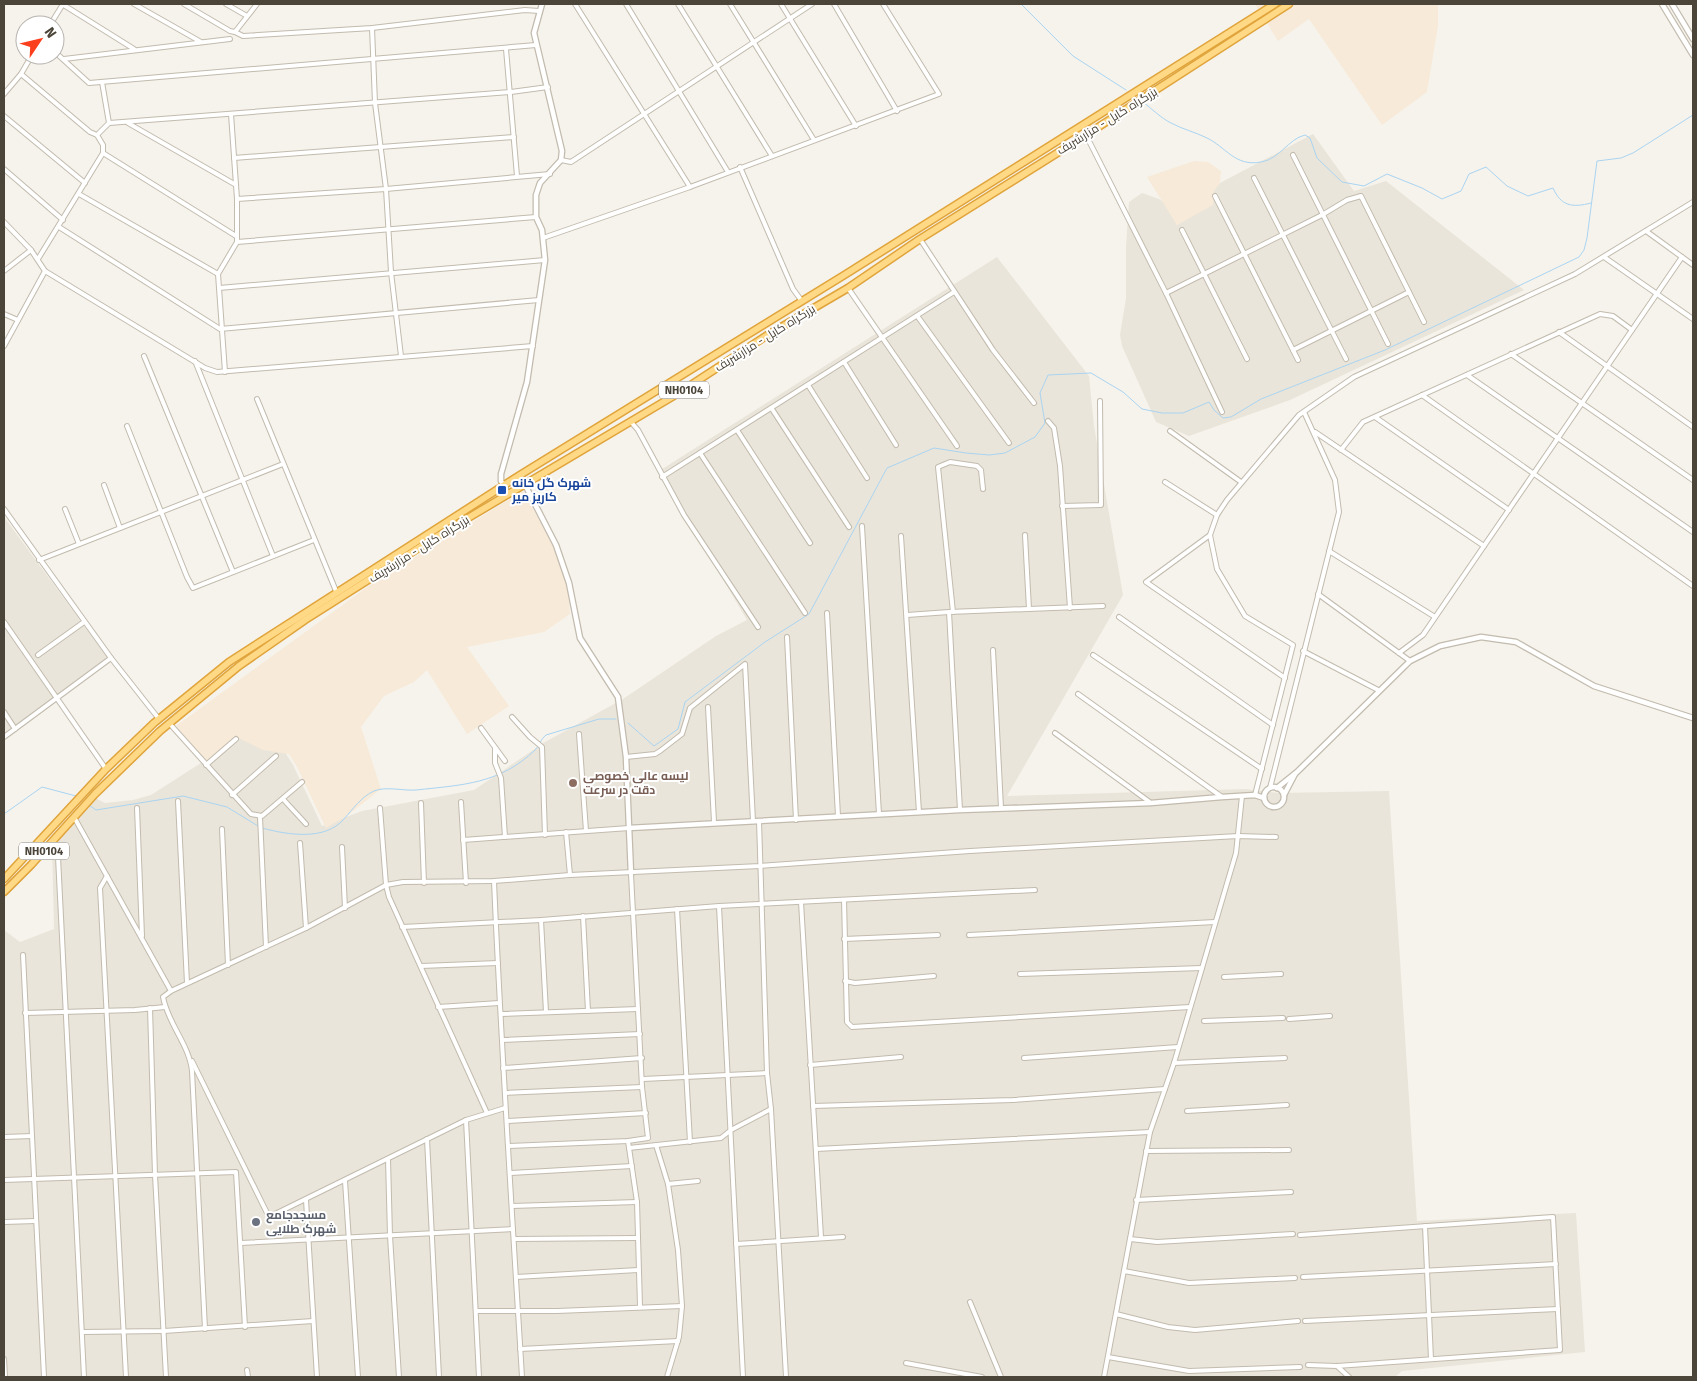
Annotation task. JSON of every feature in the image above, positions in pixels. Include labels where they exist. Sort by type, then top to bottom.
[{"type":"highway","name":"بزرگراه کابل - مزارشریف","points":[[74,817],[160,731],[239,666],[368,580],[412,547],[503,485],[846,274],[1275,4]]},
{"type":"highway","name":"بزرگراه کابل - مزارشریف","points":[[4,879],[108,767],[156,721],[229,662],[364,573],[508,494],[631,422],[766,336],[848,288],[920,239],[1086,136],[1289,4]]},
{"type":"highway","points":[[364,573],[368,580]]},
{"type":"highway","points":[[268,636],[273,642]]},
{"type":"highway","points":[[156,721],[160,731]]},
{"type":"highway","points":[[108,767],[117,772]]},
{"type":"highway","name":"NH0104","points":[[4,892],[74,817]]},
{"type":"street","points":[[56,15],[63,4],[135,50]]},
{"type":"street","points":[[134,4],[200,42]]},
{"type":"street","points":[[184,4],[230,31],[243,36],[372,28],[526,10],[539,12]]},
{"type":"street","points":[[226,4],[247,16]]},
{"type":"street","points":[[235,32],[256,4]]},
{"type":"street","points":[[508,494],[503,485],[501,474],[527,382],[545,260],[543,238],[536,217],[538,187],[561,160],[562,151],[534,33],[542,4]]},
{"type":"street","points":[[575,4],[690,188]]},
{"type":"street","points":[[626,4],[728,172]]},
{"type":"street","points":[[678,4],[772,156]]},
{"type":"street","points":[[730,4],[814,140]]},
{"type":"street","points":[[781,4],[856,126]]},
{"type":"street","points":[[561,160],[571,162],[812,4]]},
{"type":"street","points":[[834,4],[897,111]]},
{"type":"street","points":[[543,238],[690,188],[740,167],[939,94],[883,4]]},
{"type":"street","points":[[1662,4],[1693,55]]},
{"type":"street","points":[[1672,4],[1693,39]]},
{"type":"street","points":[[372,28],[375,103],[386,189],[391,272],[401,356]]},
{"type":"street","points":[[65,59],[230,39]]},
{"type":"street","points":[[65,60],[90,83],[536,45]]},
{"type":"street","points":[[506,49],[517,176]]},
{"type":"street","points":[[4,94],[26,65]]},
{"type":"street","points":[[21,74],[90,132],[97,135],[103,145],[103,153],[38,259]]},
{"type":"street","points":[[102,82],[108,123]]},
{"type":"street","points":[[97,135],[108,123],[128,123],[511,92],[548,87]]},
{"type":"street","points":[[225,372],[220,329],[218,274],[237,242],[237,199],[231,114]]},
{"type":"street","points":[[4,116],[85,183]]},
{"type":"street","points":[[128,123],[236,185]]},
{"type":"street","points":[[234,158],[514,136]]},
{"type":"street","points":[[1086,136],[1166,293],[1222,412]]},
{"type":"street","points":[[103,153],[236,236]]},
{"type":"street","points":[[1293,155],[1388,344]]},
{"type":"street","points":[[740,167],[794,289],[801,300]]},
{"type":"street","points":[[4,169],[63,220]]},
{"type":"street","points":[[237,199],[386,189],[550,174]]},
{"type":"street","points":[[1254,178],[1346,359]]},
{"type":"street","points":[[79,194],[218,274]]},
{"type":"street","points":[[1215,196],[1298,360]]},
{"type":"street","points":[[1166,293],[1322,215],[1347,200],[1361,196],[1424,322]]},
{"type":"street","points":[[1255,795],[1293,645],[1245,616],[1217,569],[1210,535],[1217,516],[1241,482],[1304,412],[1354,377],[1575,274],[1693,202]]},
{"type":"street","points":[[237,242],[389,231],[536,217]]},
{"type":"street","points":[[4,222],[38,259],[45,271],[195,361],[217,372],[533,346]]},
{"type":"street","points":[[58,227],[220,329],[539,300]]},
{"type":"street","points":[[1182,230],[1247,359]]},
{"type":"street","points":[[1646,231],[1693,265]]},
{"type":"street","points":[[920,239],[954,292],[1034,403]]},
{"type":"street","points":[[4,271],[30,250]]},
{"type":"street","points":[[1604,257],[1693,319]]},
{"type":"street","points":[[1399,653],[1423,635],[1682,257]]},
{"type":"street","points":[[219,288],[545,260]]},
{"type":"street","points":[[4,346],[45,271]]},
{"type":"street","points":[[848,288],[957,446]]},
{"type":"street","points":[[662,477],[954,292]]},
{"type":"street","points":[[1293,350],[1409,292]]},
{"type":"street","points":[[4,314],[18,320]]},
{"type":"street","points":[[1341,450],[1358,427],[1375,416],[1600,314],[1613,316],[1632,330]]},
{"type":"street","points":[[918,316],[1009,442]]},
{"type":"street","points":[[1559,332],[1693,427]]},
{"type":"street","points":[[1511,354],[1693,480]]},
{"type":"street","points":[[144,356],[200,495],[234,572]]},
{"type":"street","points":[[195,361],[273,556]]},
{"type":"street","points":[[844,362],[896,445]]},
{"type":"street","points":[[1467,375],[1693,532]]},
{"type":"street","points":[[808,385],[867,478]]},
{"type":"street","points":[[1422,396],[1693,586]]},
{"type":"street","points":[[257,399],[336,591]]},
{"type":"street","points":[[1062,506],[1101,505],[1100,401]]},
{"type":"street","points":[[772,409],[849,527]]},
{"type":"street","points":[[1296,772],[1284,795],[1283,802],[1275,807],[1267,804],[1264,798],[1265,792],[1270,788],[1339,512],[1335,480],[1304,412]]},
{"type":"street","points":[[1375,416],[1509,510]]},
{"type":"street","points":[[1048,421],[1054,428],[1060,466],[1070,608]]},
{"type":"street","points":[[631,422],[638,430],[684,515],[758,627]]},
{"type":"street","points":[[127,426],[160,512],[193,588],[314,540]]},
{"type":"street","points":[[737,430],[810,543]]},
{"type":"street","points":[[1170,431],[1241,482]]},
{"type":"street","points":[[1313,431],[1484,546]]},
{"type":"street","points":[[700,453],[805,613]]},
{"type":"street","points":[[960,810],[951,612],[938,466],[950,462],[978,466],[983,489]]},
{"type":"street","points":[[39,560],[200,495],[283,464]]},
{"type":"street","points":[[509,1146],[628,1141],[648,1138],[642,1087],[626,757],[618,697],[580,638],[569,583],[556,544],[520,475]]},
{"type":"street","points":[[1165,482],[1217,516]]},
{"type":"street","points":[[104,485],[120,528]]},
{"type":"street","points":[[4,509],[156,721]]},
{"type":"street","points":[[65,509],[79,544]]},
{"type":"street","points":[[862,526],[879,814]]},
{"type":"street","points":[[1025,535],[1029,609]]},
{"type":"street","points":[[1210,535],[1146,582],[1285,678]]},
{"type":"street","points":[[901,536],[919,812]]},
{"type":"street","points":[[1329,551],[1435,617]]},
{"type":"street","points":[[1318,594],[1410,661]]},
{"type":"street","points":[[907,615],[1102,606]]},
{"type":"street","points":[[827,613],[838,816]]},
{"type":"street","points":[[1118,617],[1273,724]]},
{"type":"street","points":[[4,622],[57,699],[108,767]]},
{"type":"street","points":[[38,655],[84,622]]},
{"type":"street","points":[[787,637],[796,820]]},
{"type":"street","points":[[1270,788],[1277,788],[1296,772],[1378,690],[1410,661],[1440,646],[1481,637],[1516,642],[1594,686],[1693,718]]},
{"type":"street","points":[[993,650],[1001,808]]},
{"type":"street","points":[[1303,651],[1378,690]]},
{"type":"street","points":[[1093,655],[1262,769]]},
{"type":"street","points":[[4,737],[111,658]]},
{"type":"street","points":[[626,757],[656,754],[682,734],[690,708],[745,664],[760,866],[767,1073],[772,1109],[786,1377]]},
{"type":"street","points":[[1078,694],[1222,797]]},
{"type":"street","points":[[708,708],[714,822]]},
{"type":"street","points":[[4,712],[16,729]]},
{"type":"street","points":[[512,717],[541,745],[545,835]]},
{"type":"street","points":[[169,723],[249,813],[260,819]]},
{"type":"street","points":[[481,728],[505,761]]},
{"type":"street","points":[[1055,733],[1151,803]]},
{"type":"street","points":[[579,734],[586,831]]},
{"type":"street","points":[[206,765],[236,739]]},
{"type":"street","points":[[495,748],[497,769],[500,777],[505,837]]},
{"type":"street","points":[[232,794],[276,756]]},
{"type":"street","points":[[266,947],[259,830],[260,819],[302,782]]},
{"type":"street","points":[[1277,788],[1284,795]]},
{"type":"street","points":[[463,840],[714,822],[796,820],[838,816],[1001,808],[1151,803],[1255,795],[1264,798]]},
{"type":"street","points":[[1104,1377],[1150,1132],[1174,1063],[1236,853],[1242,796]]},
{"type":"street","points":[[282,799],[306,824]]},
{"type":"street","points":[[178,801],[187,983]]},
{"type":"street","points":[[461,802],[466,883]]},
{"type":"street","points":[[421,803],[424,883]]},
{"type":"street","points":[[137,808],[142,937]]},
{"type":"street","points":[[380,808],[386,885],[402,927],[487,1113]]},
{"type":"street","points":[[74,817],[171,991]]},
{"type":"street","points":[[222,829],[228,965]]},
{"type":"street","points":[[566,832],[570,875]]},
{"type":"street","points":[[505,1108],[466,1120],[269,1217],[165,1007],[163,997],[187,983],[306,928],[386,885],[403,882],[494,882],[570,875],[631,874],[970,851],[1238,836],[1276,837]]},
{"type":"street","points":[[50,843],[58,857],[84,1377]]},
{"type":"street","points":[[300,843],[306,928]]},
{"type":"street","points":[[342,847],[345,908]]},
{"type":"street","points":[[106,876],[100,888],[126,1377]]},
{"type":"street","points":[[494,882],[505,1108],[511,1173],[522,1377]]},
{"type":"street","points":[[402,927],[541,920],[719,906],[1035,890]]},
{"type":"street","points":[[844,900],[847,1022],[852,1027],[1190,1006]]},
{"type":"street","points":[[801,902],[821,1237]]},
{"type":"street","points":[[719,906],[743,1377]]},
{"type":"street","points":[[677,909],[690,1142]]},
{"type":"street","points":[[583,916],[588,1011]]},
{"type":"street","points":[[541,920],[546,1012]]},
{"type":"street","points":[[969,935],[1215,922]]},
{"type":"street","points":[[844,939],[938,935]]},
{"type":"street","points":[[22,955],[44,1377]]},
{"type":"street","points":[[421,966],[498,963]]},
{"type":"street","points":[[1020,974],[1202,968]]},
{"type":"street","points":[[1224,977],[1281,974]]},
{"type":"street","points":[[846,981],[855,983],[934,976]]},
{"type":"street","points":[[438,1007],[500,1003]]},
{"type":"street","points":[[25,1013],[106,1012],[165,1007]]},
{"type":"street","points":[[150,1008],[155,1175],[166,1377]]},
{"type":"street","points":[[501,1014],[638,1009]]},
{"type":"street","points":[[1289,1019],[1330,1016]]},
{"type":"street","points":[[1204,1021],[1283,1018]]},
{"type":"street","points":[[502,1040],[640,1034]]},
{"type":"street","points":[[1024,1058],[1178,1047]]},
{"type":"street","points":[[810,1065],[901,1057]]},
{"type":"street","points":[[190,1058],[205,1329]]},
{"type":"street","points":[[503,1068],[642,1058]]},
{"type":"street","points":[[1174,1063],[1285,1058]]},
{"type":"street","points":[[643,1079],[767,1073]]},
{"type":"street","points":[[505,1093],[642,1087]]},
{"type":"street","points":[[813,1106],[1013,1100],[1165,1089]]},
{"type":"street","points":[[1187,1111],[1288,1104]]},
{"type":"street","points":[[630,1148],[722,1138],[731,1130],[772,1109]]},
{"type":"street","points":[[507,1121],[646,1113]]},
{"type":"street","points":[[466,1120],[479,1377]]},
{"type":"street","points":[[816,1149],[1150,1132]]},
{"type":"street","points":[[4,1137],[32,1136]]},
{"type":"street","points":[[427,1140],[439,1377]]},
{"type":"street","points":[[628,1141],[637,1202],[640,1306]]},
{"type":"street","points":[[656,1145],[668,1184],[678,1250],[682,1306],[678,1341],[667,1377]]},
{"type":"street","points":[[1146,1151],[1289,1150]]},
{"type":"street","points":[[388,1160],[390,1236],[399,1377]]},
{"type":"street","points":[[511,1173],[632,1166]]},
{"type":"street","points":[[4,1180],[114,1178],[236,1172],[245,1326]]},
{"type":"street","points":[[345,1181],[358,1377]]},
{"type":"street","points":[[668,1184],[698,1181]]},
{"type":"street","points":[[1136,1200],[1292,1192]]},
{"type":"street","points":[[306,1200],[316,1377]]},
{"type":"street","points":[[512,1206],[637,1202]]},
{"type":"street","points":[[1300,1235],[1554,1218],[1560,1350],[1337,1366],[1308,1365]]},
{"type":"street","points":[[4,1222],[36,1221]]},
{"type":"street","points":[[1425,1226],[1431,1360]]},
{"type":"street","points":[[241,1243],[513,1229]]},
{"type":"street","points":[[1130,1239],[1157,1242],[1293,1234]]},
{"type":"street","points":[[736,1244],[843,1237]]},
{"type":"street","points":[[514,1239],[637,1238]]},
{"type":"street","points":[[1303,1277],[1556,1264]]},
{"type":"street","points":[[516,1277],[638,1270]]},
{"type":"street","points":[[1124,1271],[1189,1283],[1295,1278]]},
{"type":"street","points":[[970,1302],[1001,1377]]},
{"type":"street","points":[[477,1311],[557,1311],[640,1306],[682,1306]]},
{"type":"street","points":[[1305,1321],[1558,1309]]},
{"type":"street","points":[[1116,1314],[1168,1327],[1195,1330],[1298,1321]]},
{"type":"street","points":[[82,1332],[124,1333],[313,1321]]},
{"type":"street","points":[[520,1348],[678,1341]]},
{"type":"street","points":[[1108,1357],[1189,1371],[1300,1367]]},
{"type":"street","points":[[4,1359],[5,1377]]},
{"type":"street","points":[[906,1363],[982,1377]]},
{"type":"street","points":[[1337,1366],[1348,1377]]},
{"type":"street","points":[[247,1370],[248,1377]]},
{"type":"shaded area","points":[[1255,4],[1438,4],[1438,26],[1427,92],[1382,125],[1309,19],[1278,41]]},
{"type":"shaded area","points":[[1313,134],[1354,191],[1386,181],[1524,290],[1290,400],[1189,436],[1156,422],[1122,346],[1120,335],[1126,298],[1126,247],[1129,202],[1142,193],[1159,199],[1164,202],[1177,225],[1220,183]]},
{"type":"shaded area","points":[[1194,161],[1208,162],[1221,171],[1220,183],[1214,191],[1213,205],[1177,225],[1147,177]]},
{"type":"shaded area","points":[[997,257],[1089,376],[1094,426],[1123,595],[1007,796],[1245,789],[1279,793],[1389,791],[1417,1221],[1576,1213],[1585,1352],[1402,1371],[1395,1377],[4,1377],[4,930],[20,942],[54,929],[52,847],[95,798],[105,803],[133,800],[151,795],[204,761],[231,734],[258,747],[285,752],[322,826],[362,811],[474,790],[545,742],[623,699],[716,636],[747,620],[659,471]]},
{"type":"shaded area","points":[[523,491],[552,543],[568,589],[570,614],[544,632],[467,647],[509,706],[467,734],[427,670],[414,682],[384,696],[361,727],[381,789],[348,815],[326,828],[289,754],[263,750],[235,736],[208,763],[176,726],[370,585]]},
{"type":"shaded area","points":[[4,517],[110,661],[4,741]]},
{"type":"waterway","points":[[1021,4],[1073,56],[1126,90]]},
{"type":"waterway","points":[[1143,102],[1167,121],[1207,138],[1244,162],[1252,163],[1268,160],[1294,140],[1305,135],[1310,138],[1317,158],[1342,182],[1364,186],[1387,174],[1422,188],[1442,199],[1461,191],[1469,174],[1486,167],[1507,186],[1528,196],[1553,188],[1560,199],[1568,204],[1591,203]]},
{"type":"waterway","points":[[628,723],[654,746],[678,729],[685,702],[765,642],[809,614],[887,468],[934,448],[989,455],[1005,453],[1035,437],[1045,423],[1040,393],[1048,375],[1091,373],[1123,392],[1142,409],[1162,413],[1183,413],[1209,402],[1214,410],[1223,418],[1231,417],[1261,399],[1385,350],[1579,257],[1584,250],[1587,238],[1597,161],[1621,158],[1633,153],[1693,115]]},
{"type":"waterway","points":[[262,828],[294,834],[327,831],[336,826],[361,800],[374,791],[384,789],[416,790],[480,781],[508,770],[522,761],[535,750],[546,735],[599,719],[616,719]]},
{"type":"waterway","points":[[4,814],[42,787],[76,796]]},
{"type":"waterway","points":[[89,805],[96,810],[183,796],[227,807],[258,826]]},
{"type":"place","name":"شهرک گل خانه کاریز میر","points":[[502,490]]},
{"type":"place","name":"لیسه عالی خصوصی دقت در سرعت","points":[[573,783]]},
{"type":"place","name":"مسجدجامع شهرک طلایی","points":[[256,1222]]}]
